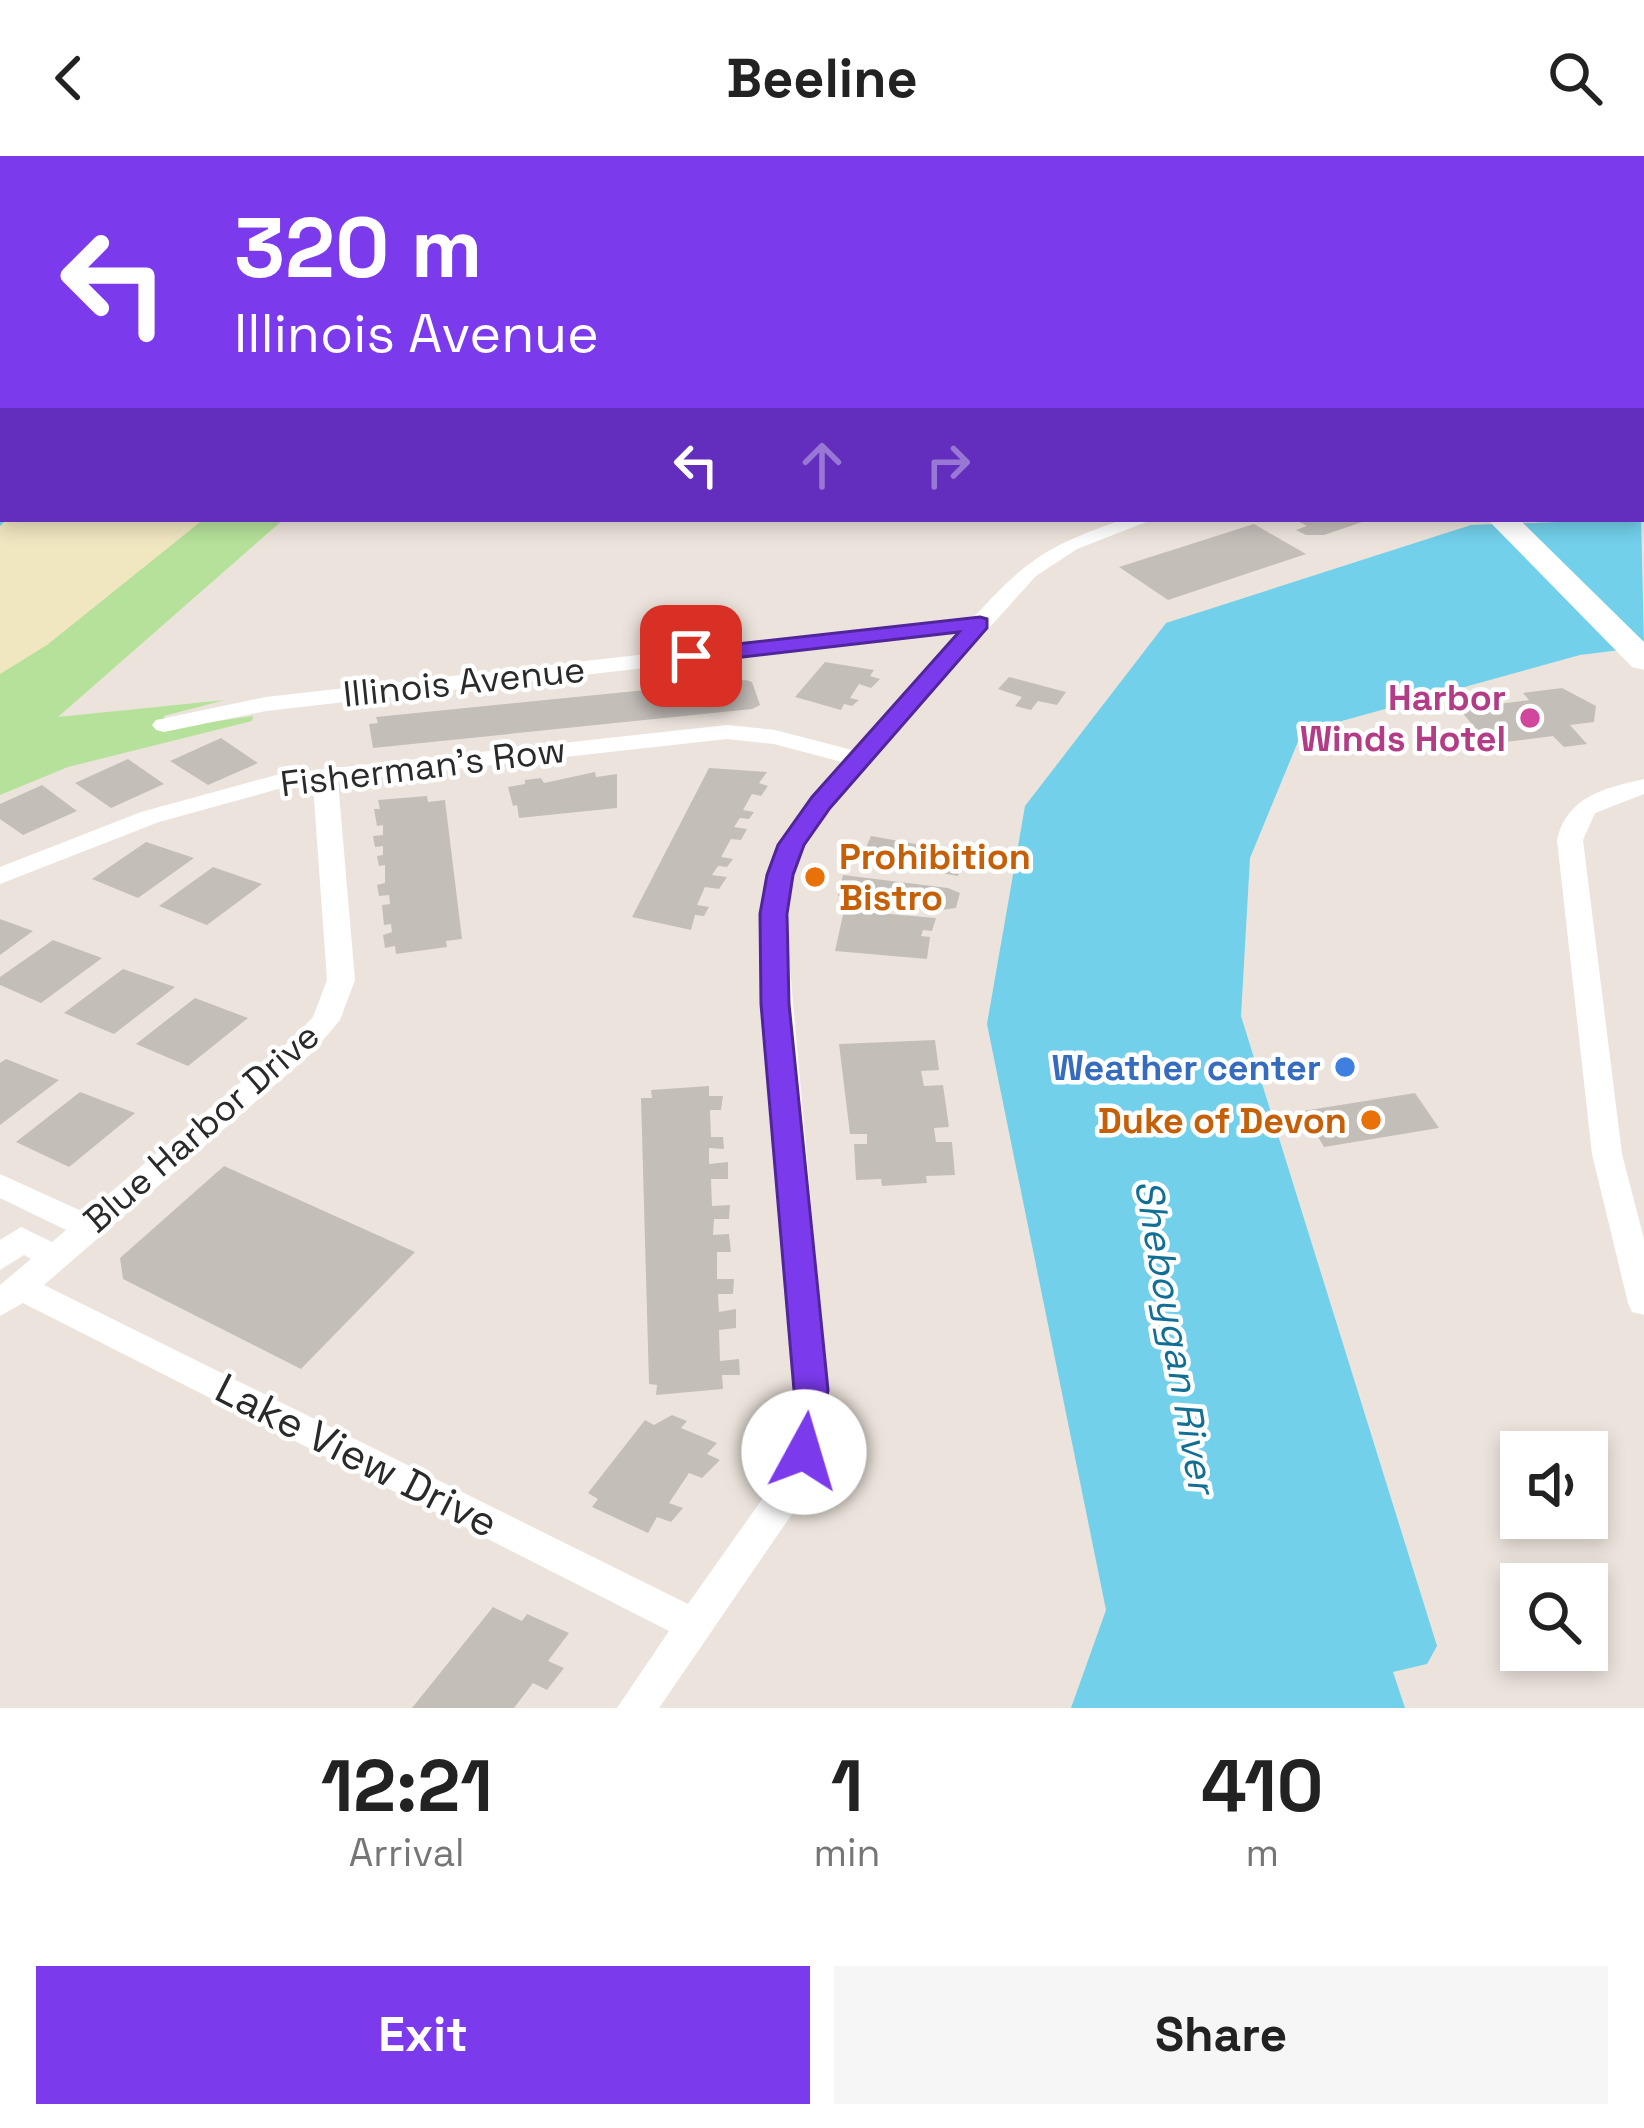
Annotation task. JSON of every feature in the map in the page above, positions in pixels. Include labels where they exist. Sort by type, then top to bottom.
[{"type":"main road","points":[[1505,522],[1644,660]]},
{"type":"street","points":[[637,1708],[767,1527],[804,1452],[811,1390],[775,1004],[773,914],[791,845],[857,759],[980,623],[1048,556],[1136,522]]},
{"type":"street","name":"Illinois Avenue","points":[[164,725],[266,704],[829,630],[980,623]]},
{"type":"street","name":"Fisherman's Row","points":[[0,876],[150,817],[280,781],[733,732],[775,737],[857,759]]},
{"type":"street","name":"Blue Harbor Drive","points":[[4,1272],[21,1240],[53,1257],[303,1045],[328,1015],[340,980],[325,776]]},
{"type":"street","points":[[1644,786],[1585,807],[1572,824],[1570,840],[1606,1154],[1644,1304]]},
{"type":"street","points":[[0,1185],[88,1227]]},
{"type":"street","name":"Lake View Drive","points":[[4,1272],[694,1625]]},
{"type":"green space","points":[[4,522],[281,522],[58,717],[225,700],[164,716],[168,728],[253,716],[252,721],[68,767],[0,795],[0,526]]},
{"type":"sand","points":[[4,522],[200,522],[47,645],[0,674],[0,526]]},
{"type":"water","name":"Sheboygan River","points":[[1641,522],[1644,647],[1580,655],[1302,732],[1250,858],[1241,1016],[1437,1646],[1427,1664],[1393,1672],[1405,1708],[1071,1708],[1106,1610],[987,1024],[1025,806],[1166,623],[1471,525]]},
{"type":"building","points":[[1300,522],[1362,522],[1324,535],[1296,530],[1307,526]]},
{"type":"building","points":[[1254,524],[1306,554],[1168,600],[1119,567]]},
{"type":"building","points":[[825,662],[874,670],[870,676],[880,679],[871,688],[859,684],[850,698],[859,700],[852,706],[844,704],[841,710],[795,697]]},
{"type":"building","points":[[1009,677],[1066,692],[1057,705],[1038,701],[1031,710],[1015,706],[1022,697],[998,689]]},
{"type":"building","points":[[752,682],[760,705],[752,709],[373,748],[369,724],[378,723],[376,717]]},
{"type":"building","name":"Harbor Winds Hotel","points":[[1562,688],[1596,706],[1594,722],[1570,725],[1587,744],[1564,747],[1553,736],[1489,744],[1459,709],[1529,700],[1523,693]]},
{"type":"building","points":[[221,738],[258,763],[208,785],[170,761]]},
{"type":"building","points":[[128,759],[164,784],[111,808],[75,783]]},
{"type":"building","points":[[709,768],[767,772],[759,783],[768,786],[761,796],[752,794],[743,810],[754,812],[734,827],[747,829],[741,840],[731,839],[721,857],[733,859],[712,875],[727,877],[719,889],[705,887],[697,905],[709,907],[704,916],[695,915],[691,930],[632,917]]},
{"type":"building","points":[[595,772],[596,777],[617,774],[617,808],[519,818],[508,787],[525,784],[525,780],[541,778],[544,783]]},
{"type":"building","points":[[42,785],[77,811],[23,835],[0,819],[0,804]]},
{"type":"building","points":[[427,796],[428,802],[445,800],[462,939],[446,941],[447,947],[396,954],[395,946],[385,948],[383,935],[392,932],[391,924],[384,925],[382,905],[390,904],[389,895],[379,896],[377,885],[385,883],[385,865],[379,866],[377,856],[383,855],[383,846],[375,847],[373,836],[383,835],[383,825],[377,826],[374,809],[380,809],[378,800]]},
{"type":"building","points":[[871,836],[966,853],[958,876],[861,859]]},
{"type":"building","points":[[146,842],[194,858],[138,898],[92,879]]},
{"type":"building","points":[[213,867],[262,884],[207,925],[159,906]]},
{"type":"building","points":[[843,875],[960,893],[956,908],[941,910],[838,896]]},
{"type":"building","points":[[844,910],[936,918],[932,931],[923,930],[921,936],[930,937],[927,959],[835,951]]},
{"type":"building","points":[[0,919],[33,931],[0,955]]},
{"type":"building","points":[[53,940],[102,958],[41,1003],[0,985],[0,977]]},
{"type":"building","points":[[123,969],[175,987],[114,1034],[64,1013]]},
{"type":"building","points":[[195,998],[248,1018],[188,1066],[136,1044]]},
{"type":"building","points":[[935,1040],[939,1070],[921,1071],[924,1086],[943,1085],[949,1127],[934,1128],[936,1142],[952,1142],[955,1175],[926,1176],[927,1183],[882,1186],[881,1179],[856,1180],[854,1144],[867,1144],[867,1134],[850,1134],[839,1044]]},
{"type":"building","points":[[6,1059],[59,1080],[0,1125],[0,1063]]},
{"type":"building","points":[[709,1086],[709,1096],[723,1096],[721,1110],[710,1110],[711,1137],[723,1137],[724,1149],[709,1148],[709,1164],[728,1162],[728,1179],[711,1179],[712,1206],[730,1205],[729,1219],[714,1219],[713,1235],[729,1234],[731,1252],[717,1252],[717,1279],[734,1279],[733,1294],[718,1294],[719,1312],[736,1309],[736,1328],[719,1330],[720,1361],[739,1359],[740,1375],[722,1375],[723,1389],[656,1395],[657,1385],[649,1384],[641,1098],[652,1098],[651,1090]]},
{"type":"building","points":[[80,1092],[135,1113],[69,1167],[16,1142]]},
{"type":"building","name":"Duke of Devon","points":[[1415,1093],[1439,1128],[1324,1147],[1303,1111]]},
{"type":"building","points":[[224,1166],[415,1252],[301,1369],[123,1279],[120,1258]]},
{"type":"building","points":[[672,1415],[687,1421],[681,1428],[717,1443],[707,1454],[720,1460],[702,1478],[689,1473],[669,1503],[683,1508],[671,1522],[657,1517],[648,1533],[592,1507],[598,1499],[588,1493],[645,1420],[654,1425]]},
{"type":"building","points":[[493,1607],[522,1621],[527,1614],[569,1633],[548,1661],[564,1668],[547,1690],[533,1683],[514,1708],[412,1708]]},
{"type":"place","name":"Harbor Winds Hotel","points":[[1530,718]]},
{"type":"place","name":"Prohibition Bistro","points":[[815,877]]},
{"type":"place","name":"Weather center","points":[[1345,1067]]},
{"type":"place","name":"Duke of Devon","points":[[1371,1120]]},
{"type":"route","points":[[691,656],[980,623],[820,803],[791,845],[780,875],[773,914],[775,1004],[811,1390],[804,1452]]}]
